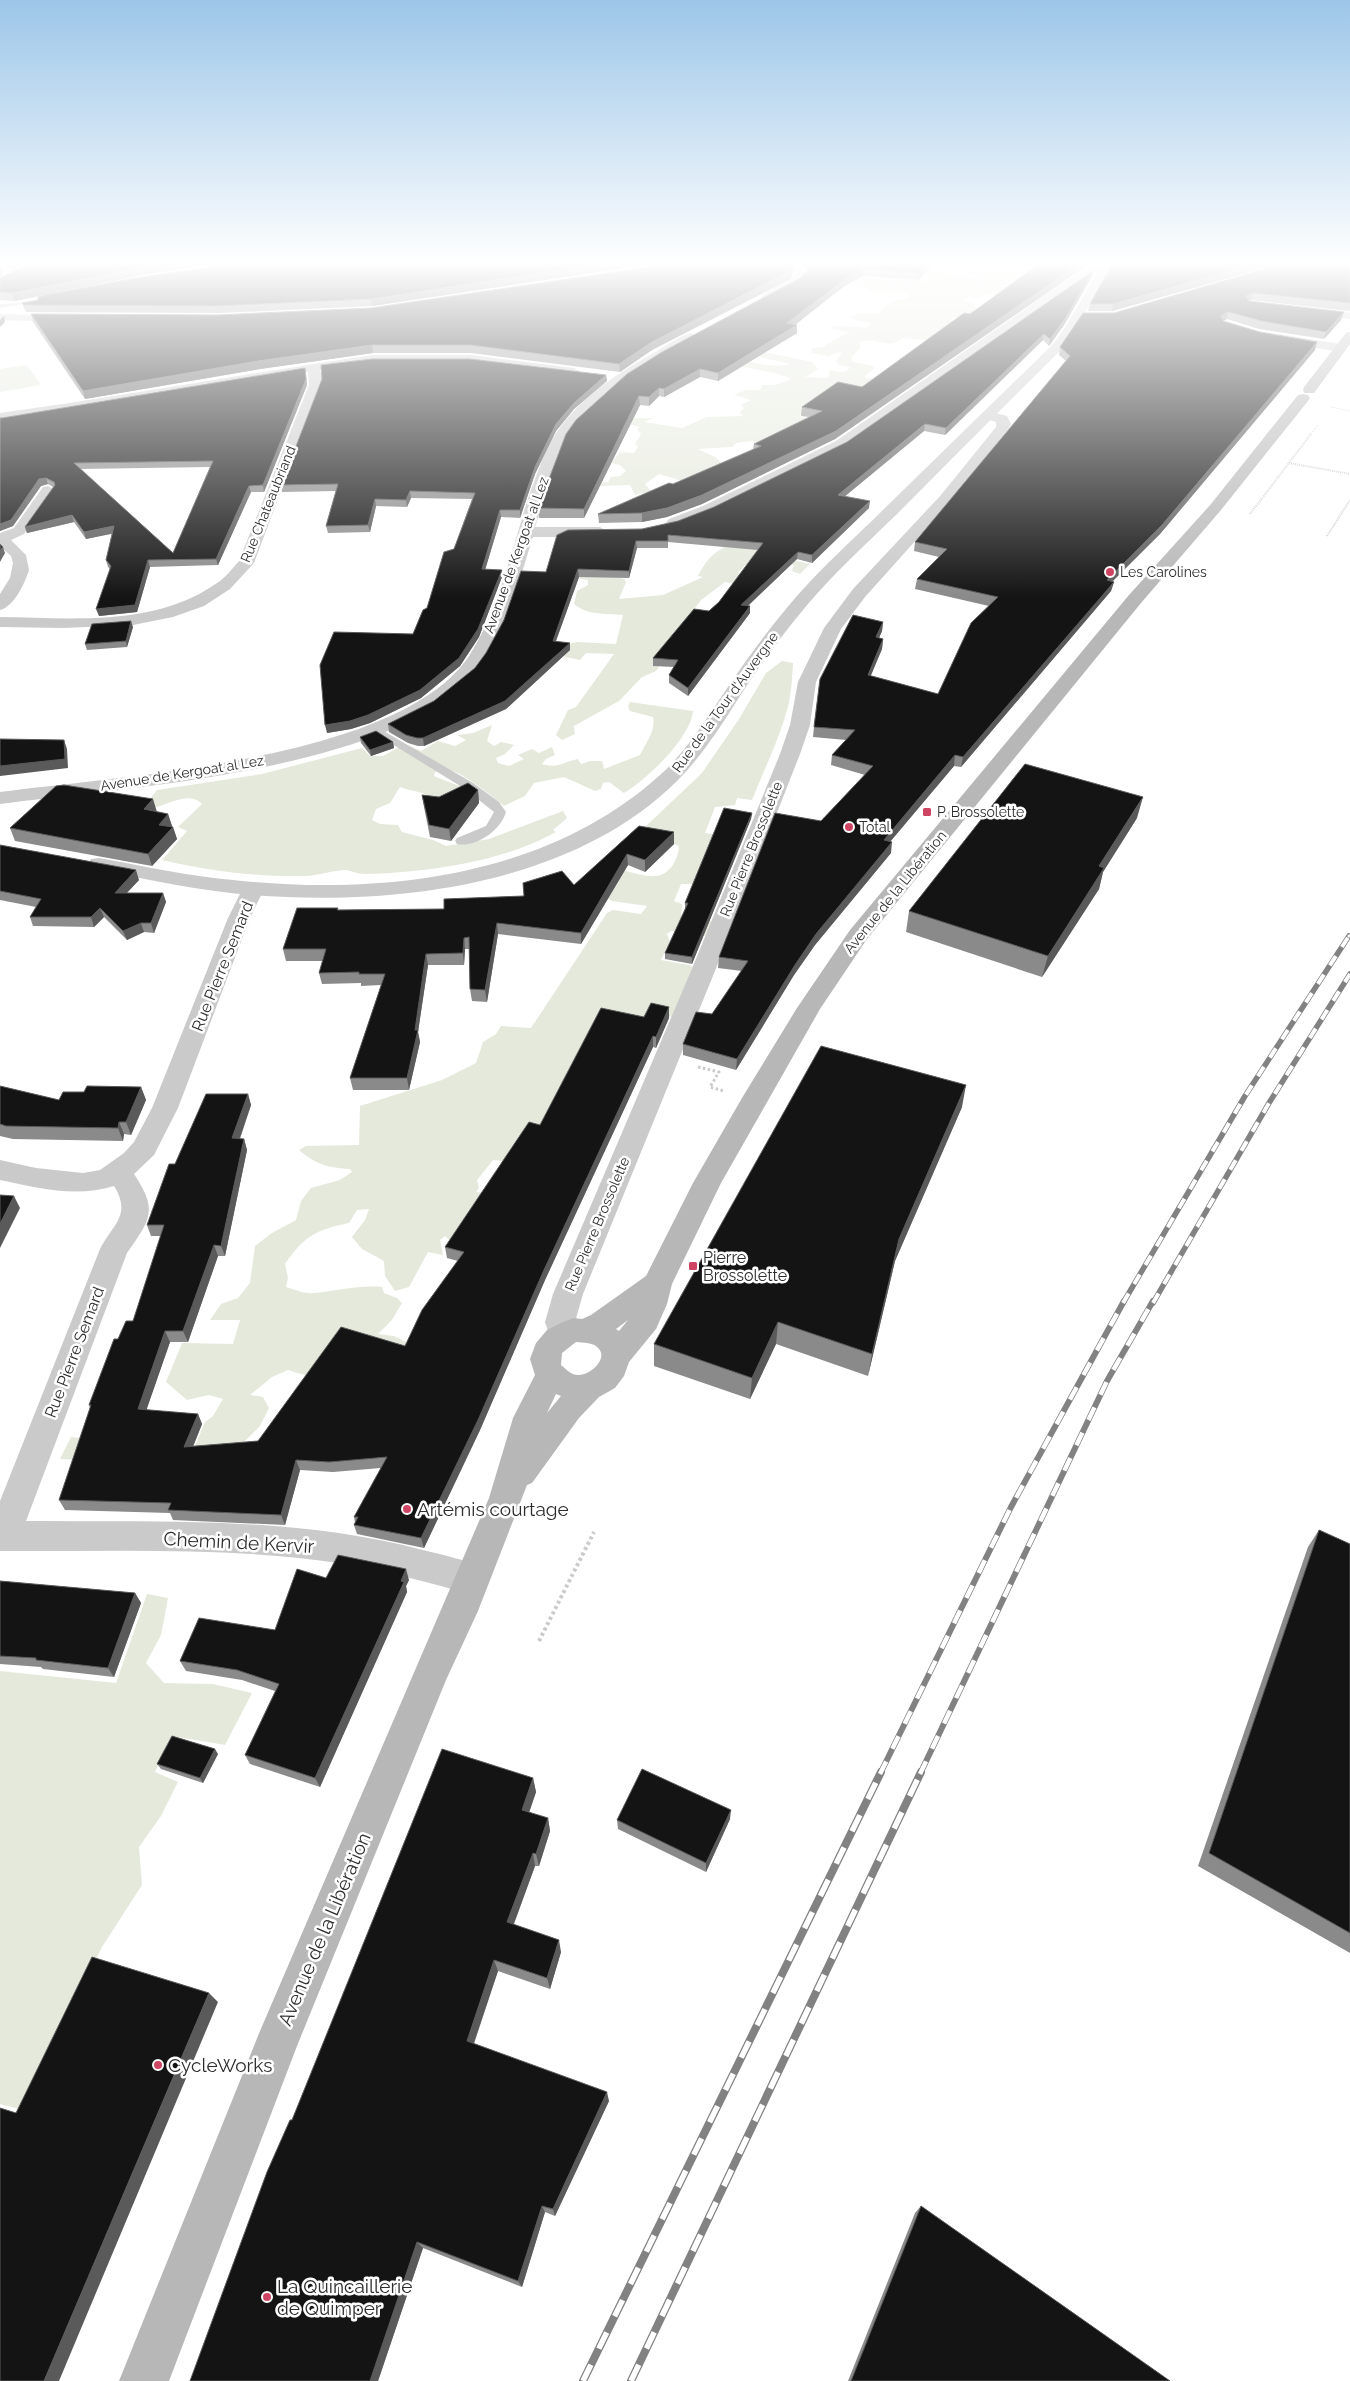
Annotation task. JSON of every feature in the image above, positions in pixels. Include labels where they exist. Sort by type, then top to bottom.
[{"type":"main road","name":"Avenue de la Libération","points":[[616,1356],[644,1321],[652,1304],[657,1284],[707,1183],[755,1098],[809,1008],[858,935],[1135,599],[1222,500],[1320,375]]},
{"type":"main road","name":"Avenue de la Libération","points":[[575,1332],[609,1318],[657,1284]]},
{"type":"main road","points":[[575,1332],[604,1335],[610,1341],[616,1356],[616,1363],[608,1376],[590,1386],[568,1386],[552,1376],[545,1361],[546,1353],[555,1339],[575,1332]]},
{"type":"main road","name":"Avenue de la Libération","points":[[144,2381],[275,2046],[430,1672],[473,1579],[513,1482],[531,1413],[540,1393],[552,1376]]},
{"type":"main road","name":"Avenue de la Libération","points":[[513,1482],[568,1410],[590,1386]]},
{"type":"street","points":[[0,417],[122,400],[265,375]]},
{"type":"street","name":"Rue Chateaubriand","points":[[0,622],[121,622],[181,608],[203,600],[225,587],[246,563],[315,385],[315,375]]},
{"type":"street","points":[[603,375],[622,378]]},
{"type":"street","name":"Avenue de Kergoat al Lez","points":[[0,798],[178,776],[234,767],[310,750],[397,720],[436,698],[467,670],[489,635],[527,532],[529,518],[558,442],[578,416],[626,375]]},
{"type":"street","points":[[661,526],[708,509],[841,444],[938,375]]},
{"type":"street","name":"Rue de la Tour d'Auvergne","points":[[75,860],[199,882],[253,889],[362,890],[443,882],[522,862],[563,847],[609,824],[642,802],[678,768],[777,630],[795,608],[843,557],[1028,375]]},
{"type":"street","name":"Rue Pierre Brossolette","points":[[575,1332],[560,1322],[564,1302],[704,971],[790,754],[800,725],[807,682],[821,650],[833,628],[859,593],[935,510],[1002,428],[1004,424],[1002,419],[988,415]]},
{"type":"street","points":[[0,605],[16,584],[22,570],[18,555],[0,539],[19,531],[48,490]]},
{"type":"street","points":[[527,532],[616,531]]},
{"type":"street","name":"Rue Pierre Semard","points":[[0,1170],[70,1183],[96,1181],[119,1172],[145,1148],[165,1108],[239,918],[253,889]]},
{"type":"street","name":"Rue Pierre Semard","points":[[2,1536],[114,1249],[136,1212],[136,1204],[119,1172]]},
{"type":"street","name":"Chemin de Kervir","points":[[2,1536],[232,1539],[324,1546],[386,1557],[473,1579]]},
{"type":"lane","points":[[375,729],[469,786],[495,805],[500,812],[496,824],[486,833],[461,841]]},
{"type":"path","points":[[1335,402],[1332,408],[1350,411]]},
{"type":"path","points":[[1250,514],[1319,423]]},
{"type":"path","points":[[1289,463],[1350,474]]},
{"type":"path","points":[[1327,536],[1350,500]]},
{"type":"path","points":[[705,1069],[719,1072],[710,1087],[728,1091]]},
{"type":"path","points":[[539,1641],[594,1532]]},
{"type":"shaded area","points":[[0,375],[34,375],[41,385],[0,392]]},
{"type":"shaded area","points":[[781,375],[809,375],[806,377],[828,378],[829,375],[866,375],[864,377],[876,380],[866,388],[805,411],[799,416],[806,419],[805,421],[762,443],[751,441],[736,443],[732,447],[698,449],[715,457],[727,468],[758,477],[750,481],[721,472],[686,482],[659,474],[645,484],[651,491],[635,495],[630,485],[597,486],[599,483],[608,482],[611,477],[620,476],[626,471],[620,465],[611,463],[620,452],[634,453],[638,447],[635,444],[641,434],[637,429],[640,427],[630,424],[629,418],[654,418],[644,422],[682,428],[707,417],[743,416],[740,413],[744,408],[741,405],[751,400],[734,395],[746,390],[760,390],[762,385],[775,385],[792,379]]},
{"type":"shaded area","points":[[718,532],[779,557],[810,564],[800,574],[792,571],[794,565],[751,559],[738,573],[749,576],[745,586],[725,582],[701,600],[683,624],[676,642],[656,671],[642,677],[619,701],[574,726],[575,734],[562,740],[556,735],[568,710],[576,707],[614,654],[586,653],[580,660],[565,657],[562,652],[566,645],[577,642],[616,644],[623,615],[591,612],[574,604],[577,591],[588,585],[588,580],[575,578],[559,560],[624,579],[626,582],[619,599],[663,595],[703,577],[698,576],[703,567],[711,556],[723,548],[728,537]]},
{"type":"shaded area","points":[[782,661],[793,663],[789,704],[778,738],[752,800],[737,798],[735,805],[715,807],[705,833],[720,835],[693,884],[681,884],[674,901],[682,904],[681,919],[709,919],[712,923],[705,936],[671,931],[667,934],[670,942],[661,960],[690,965],[695,969],[672,1017],[649,1014],[562,1098],[513,1162],[493,1160],[477,1180],[479,1188],[476,1192],[494,1194],[453,1243],[445,1236],[440,1240],[443,1255],[428,1252],[409,1287],[395,1291],[385,1276],[384,1261],[362,1249],[352,1237],[365,1220],[369,1209],[357,1210],[349,1223],[319,1231],[298,1247],[285,1264],[288,1278],[286,1287],[300,1292],[314,1293],[356,1287],[382,1287],[384,1293],[397,1298],[402,1303],[392,1320],[378,1334],[394,1336],[410,1344],[311,1377],[288,1370],[272,1377],[250,1395],[263,1397],[269,1408],[260,1426],[239,1447],[100,1461],[60,1459],[71,1437],[161,1447],[195,1446],[205,1422],[213,1416],[223,1399],[209,1395],[187,1400],[166,1382],[182,1343],[233,1344],[240,1320],[210,1320],[221,1304],[238,1298],[250,1283],[255,1246],[272,1233],[296,1220],[301,1201],[311,1188],[340,1180],[352,1172],[350,1169],[335,1168],[317,1162],[299,1150],[306,1146],[359,1145],[360,1106],[442,1080],[476,1063],[483,1042],[496,1034],[501,1026],[531,1028],[607,913],[613,910],[641,914],[647,906],[612,901],[604,896],[591,872],[592,868],[602,866],[648,876],[659,875],[668,871],[675,861],[679,846],[645,834],[645,827],[702,773],[739,719],[766,673]]},
{"type":"shaded area","points":[[630,702],[693,711],[690,722],[676,746],[644,778],[624,793],[609,782],[603,783],[601,789],[595,791],[564,777],[534,783],[525,796],[504,806],[466,778],[455,772],[445,771],[435,772],[434,776],[469,790],[436,800],[423,793],[400,787],[390,803],[376,809],[372,820],[380,824],[398,825],[402,832],[433,840],[446,846],[489,839],[563,811],[567,818],[553,830],[556,832],[535,842],[512,851],[463,864],[388,873],[362,874],[346,870],[305,876],[250,874],[197,867],[162,860],[187,831],[178,827],[202,804],[189,798],[149,809],[142,809],[157,790],[262,774],[362,748],[370,756],[383,756],[405,744],[421,751],[438,741],[455,746],[466,740],[457,735],[473,733],[492,725],[487,741],[494,746],[501,742],[514,745],[505,754],[496,758],[498,763],[509,766],[524,759],[518,755],[532,749],[539,753],[552,747],[555,755],[546,759],[542,764],[556,765],[578,759],[581,764],[590,761],[602,761],[604,769],[640,755],[652,732],[653,717],[630,711],[628,706]]},
{"type":"shaded area","points":[[147,1594],[168,1598],[161,1635],[146,1663],[164,1683],[213,1684],[252,1693],[225,1745],[172,1736],[155,1772],[178,1782],[161,1816],[139,1847],[142,1885],[102,1947],[23,2110],[0,2104],[0,1671],[116,1683]]},
{"type":"building","points":[[72,375],[176,375],[83,391]]},
{"type":"building","points":[[262,375],[306,375],[306,379],[263,485],[249,486],[216,559],[148,560],[135,605],[96,609],[111,566],[106,560],[114,526],[84,532],[72,515],[25,527],[55,485],[54,482],[46,478],[39,479],[11,520],[0,524],[0,418]],"holes":[[[213,461],[173,553],[74,463]]]},
{"type":"building","points":[[322,375],[606,375],[574,403],[556,424],[535,467],[520,510],[500,510],[482,569],[502,570],[478,629],[459,658],[420,690],[368,715],[350,721],[325,725],[320,665],[334,632],[413,634],[423,610],[427,608],[444,552],[454,549],[475,493],[410,491],[406,500],[375,499],[368,525],[326,526],[338,484],[281,485],[322,379]]},
{"type":"building","points":[[626,375],[689,375],[664,389],[659,388],[649,397],[639,396],[584,509],[538,508],[566,434],[576,420]]},
{"type":"building","points":[[878,375],[917,375],[836,431],[702,495],[667,508],[642,513],[598,514],[761,446],[754,444],[822,411],[802,407],[838,382],[862,387]]},
{"type":"building","points":[[943,375],[1001,375],[946,428],[925,424],[838,495],[870,501],[812,555],[798,552],[741,605],[750,606],[688,688],[669,675],[678,660],[653,658],[694,609],[709,611],[719,602],[763,543],[668,535],[668,541],[636,541],[629,571],[578,569],[553,641],[570,643],[505,701],[423,738],[406,735],[388,724],[434,701],[475,668],[486,653],[504,620],[521,571],[546,572],[557,535],[568,530],[642,529],[678,521],[714,507],[847,442]]},
{"type":"building","points":[[1054,375],[1289,375],[1162,525],[1107,580],[1114,582],[963,757],[955,755],[884,840],[892,842],[816,934],[737,1059],[683,1044],[696,1012],[712,1014],[748,961],[719,957],[775,813],[821,821],[873,766],[832,755],[855,730],[814,727],[820,679],[853,615],[883,622],[876,637],[883,639],[868,675],[938,694],[971,623],[998,597],[917,579],[947,549],[915,542]]},
{"type":"building","points":[[131,621],[126,641],[85,644],[92,624]]},
{"type":"building","points":[[376,731],[393,742],[370,750],[360,737]]},
{"type":"building","points":[[0,739],[64,740],[65,759],[0,766]]},
{"type":"building","points":[[1025,764],[1143,797],[1099,866],[1104,868],[1048,956],[909,911]]},
{"type":"building","points":[[468,783],[478,790],[449,829],[429,825],[422,795],[439,797]]},
{"type":"building","points":[[64,785],[153,799],[144,809],[168,814],[159,825],[173,827],[148,854],[10,828],[56,786]]},
{"type":"building","points":[[724,808],[752,813],[692,957],[665,953],[688,903],[685,903]]},
{"type":"building","points":[[639,826],[674,832],[645,860],[627,854],[581,933],[497,923],[485,990],[470,989],[469,937],[464,938],[463,953],[426,954],[415,1030],[418,1030],[407,1078],[350,1078],[385,974],[359,974],[359,972],[319,973],[326,949],[283,949],[297,908],[338,908],[337,910],[444,909],[444,899],[524,896],[523,883],[562,871],[574,885]]},
{"type":"building","points":[[0,845],[136,870],[115,893],[163,893],[151,923],[141,923],[123,931],[100,908],[91,917],[30,917],[41,899],[0,891]]},
{"type":"building","points":[[651,1003],[669,1007],[656,1037],[653,1036],[544,1270],[478,1420],[421,1538],[354,1525],[358,1517],[354,1517],[387,1457],[329,1462],[296,1460],[281,1515],[168,1510],[171,1503],[59,1500],[91,1405],[89,1405],[114,1339],[118,1339],[126,1321],[133,1321],[164,1225],[147,1225],[169,1164],[175,1164],[206,1094],[248,1094],[232,1138],[244,1139],[221,1246],[214,1245],[183,1331],[165,1331],[138,1409],[198,1414],[184,1447],[258,1441],[341,1327],[405,1346],[422,1310],[464,1252],[445,1247],[529,1122],[540,1125],[601,1008],[644,1017]]},
{"type":"building","points":[[821,1046],[966,1085],[899,1239],[872,1354],[778,1322],[752,1378],[654,1344]]},
{"type":"building","points":[[0,1086],[59,1100],[63,1092],[84,1092],[87,1086],[141,1087],[126,1122],[119,1122],[118,1128],[6,1126],[0,1124]]},
{"type":"building","points":[[0,1195],[14,1196],[0,1224]]},
{"type":"building","points":[[1319,1530],[1350,1544],[1350,1933],[1209,1853]]},
{"type":"building","points":[[338,1555],[406,1569],[401,1581],[404,1582],[315,1778],[245,1755],[279,1684],[237,1670],[180,1661],[199,1618],[275,1630],[297,1569],[326,1578]]},
{"type":"building","points":[[0,1581],[135,1593],[108,1668],[36,1660],[36,1658],[0,1656]]},
{"type":"building","points":[[172,1736],[215,1749],[200,1778],[157,1764]]},
{"type":"building","points":[[442,1749],[533,1778],[522,1810],[548,1818],[536,1854],[533,1853],[507,1922],[559,1940],[547,1978],[494,1960],[467,2041],[607,2092],[553,2209],[542,2206],[518,2281],[417,2242],[370,2381],[190,2381],[267,2172],[290,2120],[292,2120]]},
{"type":"building","points":[[642,1769],[731,1810],[706,1863],[617,1820]]},
{"type":"building","points":[[92,1957],[209,1993],[44,2381],[0,2381],[0,2108],[16,2113]]},
{"type":"building","points":[[921,2206],[1170,2381],[851,2381]]},
{"type":"railway","points":[[1123,1303],[1245,1096],[1349,936]]},
{"type":"railway","points":[[1153,1303],[1269,1103],[1350,974]]},
{"type":"railway","points":[[880,1774],[1011,1507],[1124,1301]]},
{"type":"railway","points":[[920,1774],[1107,1381],[1153,1301]]},
{"type":"railway","points":[[583,2381],[881,1772]]},
{"type":"railway","points":[[631,2381],[921,1772]]},
{"type":"place","name":"Les Carolines","points":[[1110,572]]},
{"type":"place","name":"P. Brossolette","points":[[927,812]]},
{"type":"place","name":"Total","points":[[849,827]]},
{"type":"place","name":"Pierre Brossolette","points":[[693,1266]]},
{"type":"place","name":"Artémis courtage","points":[[407,1509]]},
{"type":"place","name":"CycleWorks","points":[[158,2065]]},
{"type":"place","name":"La Quincaillerie de Quimper","points":[[267,2297]]}]
